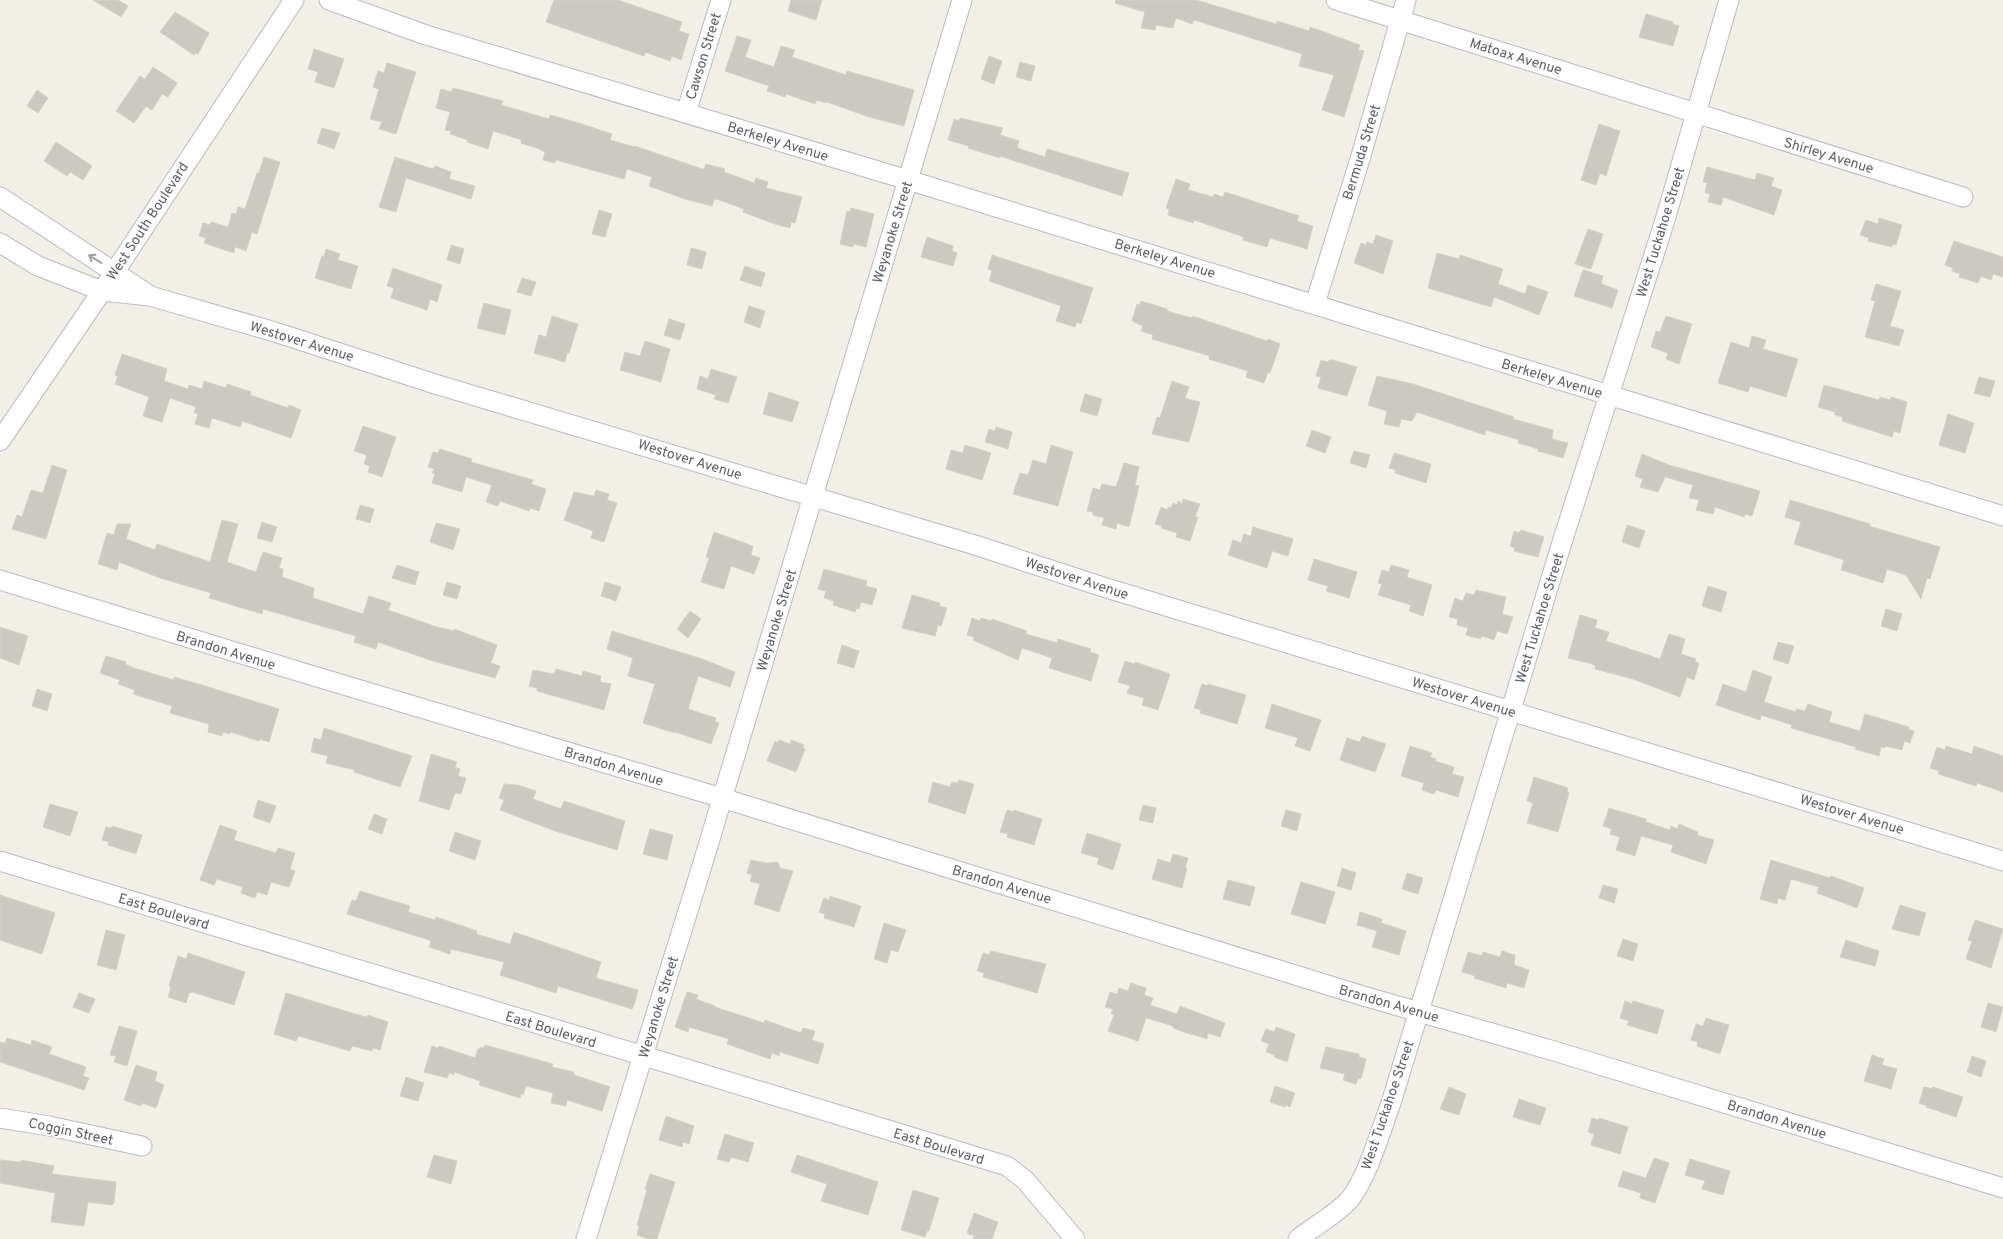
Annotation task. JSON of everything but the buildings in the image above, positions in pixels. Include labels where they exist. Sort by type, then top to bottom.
[{"type":"street","name":"West South Boulevard","points":[[0,441],[102,291],[294,0]]},
{"type":"street","name":"Berkeley Avenue","points":[[328,0],[426,35],[1315,304],[1608,396],[2003,516]]},
{"type":"street","name":"Cawson Street","points":[[686,113],[721,0]]},
{"type":"street","name":"Weyanoke Street","points":[[586,1239],[722,798],[962,0]]},
{"type":"street","name":"Matoax Avenue","points":[[1336,0],[1696,113]]},
{"type":"street","name":"Bermuda Street","points":[[1315,304],[1360,159],[1406,0]]},
{"type":"street","name":"West Tuckahoe Street","points":[[1298,1239],[1337,1212],[1350,1198],[1360,1182],[1391,1103],[1608,396],[1665,220],[1729,0]]},
{"type":"street","name":"Shirley Avenue","points":[[1696,113],[1964,197]]},
{"type":"street","name":"Westover Avenue","points":[[0,197],[57,236],[115,271],[150,296]]},
{"type":"street","name":"Westover Avenue","points":[[0,243],[38,266],[102,291],[150,296],[275,332],[435,384],[813,496],[2003,861]]},
{"type":"street","name":"Brandon Avenue","points":[[0,580],[722,798],[1418,1012],[1554,1050],[2003,1188]]},
{"type":"street","name":"East Boulevard","points":[[0,861],[1007,1166],[1025,1180],[1075,1239]]},
{"type":"street","name":"Coggin Street","points":[[0,1118],[50,1126],[142,1146]]}]
